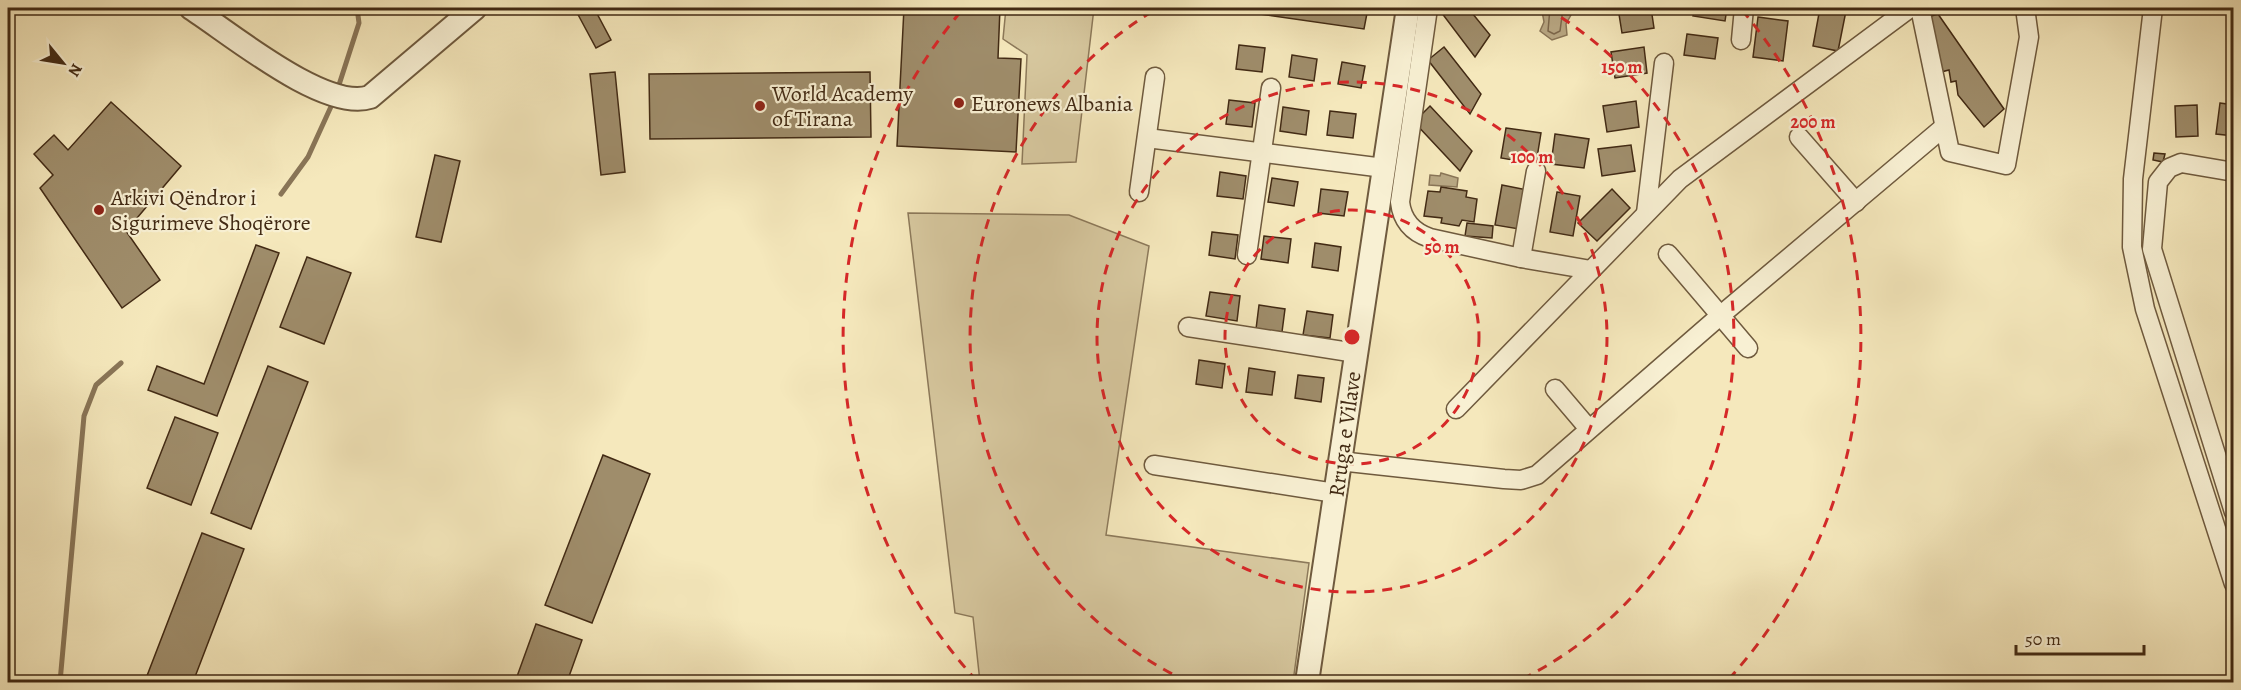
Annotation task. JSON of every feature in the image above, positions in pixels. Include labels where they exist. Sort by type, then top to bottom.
[{"type":"street","points":[[191,8],[306,85],[335,97],[355,99],[370,97],[475,8]]},
{"type":"street","name":"Rruga e Vilave","points":[[1307,682],[1408,8]]},
{"type":"street","points":[[1428,8],[1400,202],[1405,221],[1420,235],[1521,258],[1591,270]]},
{"type":"street","points":[[1742,40],[1744,8]]},
{"type":"street","points":[[1456,409],[1680,179],[1910,8]]},
{"type":"street","points":[[1920,8],[1950,152],[2006,165],[2029,37],[2025,8]]},
{"type":"street","points":[[2154,8],[2133,179],[2132,247],[2136,274],[2234,584]]},
{"type":"street","points":[[1646,213],[1664,63]]},
{"type":"street","points":[[1139,192],[1155,76]]},
{"type":"street","points":[[1247,255],[1271,88]]},
{"type":"street","points":[[1339,461],[1521,480],[1537,475],[1720,315],[1944,127]]},
{"type":"street","points":[[1799,137],[1856,202]]},
{"type":"street","points":[[1147,138],[1384,168]]},
{"type":"street","points":[[2234,172],[2181,162],[2169,168],[2158,182],[2152,249],[2234,512]]},
{"type":"street","points":[[1521,258],[1536,171]]},
{"type":"street","points":[[2133,179],[2158,182]]},
{"type":"street","points":[[1375,222],[1405,221]]},
{"type":"street","points":[[1668,254],[1748,348]]},
{"type":"street","points":[[1188,327],[1356,353]]},
{"type":"street","points":[[1555,389],[1589,429]]},
{"type":"street","points":[[1154,465],[1335,493]]},
{"type":"shaded area","points":[[1006,8],[1094,8],[1076,162],[1022,164],[1027,55],[1003,39]]},
{"type":"shaded area","points":[[908,213],[1069,215],[1149,246],[1106,535],[1309,563],[1293,682],[1186,682],[1181,677],[1176,682],[980,682],[973,617],[955,613]]},
{"type":"water","points":[[1547,8],[1563,8],[1571,15],[1566,24],[1567,35],[1552,40],[1540,31],[1544,22],[1542,11]]},
{"type":"water","points":[[1441,173],[1458,178],[1457,187],[1429,185],[1430,175],[1440,176]]},
{"type":"building","points":[[594,8],[611,40],[596,48],[575,9]]},
{"type":"building","name":"Euronews Albania","points":[[904,8],[1000,8],[998,58],[1021,59],[1016,152],[897,146]]},
{"type":"building","points":[[1218,8],[1368,8],[1364,29]]},
{"type":"building","points":[[1438,8],[1468,8],[1490,35],[1475,57]]},
{"type":"building","points":[[1618,8],[1651,8],[1654,28],[1622,33]]},
{"type":"building","points":[[1695,8],[1727,8],[1725,21],[1693,16]]},
{"type":"building","points":[[1820,8],[1846,11],[1838,51],[1813,46]]},
{"type":"building","points":[[1938,14],[2004,109],[1984,127],[1958,95],[1956,81],[1951,82],[1949,70],[1941,72],[1928,17]]},
{"type":"building","points":[[1758,17],[1788,21],[1783,61],[1753,57]]},
{"type":"building","points":[[1687,34],[1718,38],[1715,59],[1684,55]]},
{"type":"building","points":[[1239,45],[1265,48],[1262,72],[1236,69]]},
{"type":"building","points":[[1444,47],[1481,94],[1470,114],[1428,60]]},
{"type":"building","points":[[1644,47],[1647,73],[1615,78],[1611,52]]},
{"type":"building","points":[[1292,55],[1317,59],[1314,81],[1289,77]]},
{"type":"building","points":[[1342,62],[1365,66],[1361,88],[1338,84]]},
{"type":"building","points":[[615,72],[625,172],[601,175],[590,74]]},
{"type":"building","name":"World Academy of Tirana","points":[[870,72],[871,137],[650,139],[649,74]]},
{"type":"building","points":[[1229,100],[1255,103],[1252,127],[1226,124]]},
{"type":"building","points":[[1636,101],[1639,127],[1607,132],[1603,106]]},
{"type":"building","name":"Arkivi Qëndror i Sigurimeve Shoqërore","points":[[111,102],[181,166],[126,231],[160,280],[122,308],[40,188],[53,175],[34,154],[54,135],[68,150]]},
{"type":"building","points":[[2220,103],[2234,105],[2234,136],[2216,134]]},
{"type":"building","points":[[2197,105],[2198,136],[2176,137],[2175,106]]},
{"type":"building","points":[[1430,106],[1472,151],[1460,171],[1414,122]]},
{"type":"building","points":[[1283,107],[1309,111],[1306,135],[1280,131]]},
{"type":"building","points":[[1330,111],[1356,114],[1353,138],[1327,135]]},
{"type":"building","points":[[1506,128],[1541,133],[1536,164],[1501,158]]},
{"type":"building","points":[[1555,134],[1589,139],[1584,168],[1551,164]]},
{"type":"building","points":[[1631,145],[1635,171],[1602,176],[1598,149]]},
{"type":"building","points":[[2154,153],[2165,154],[2163,162],[2153,160]]},
{"type":"building","points":[[435,155],[460,161],[441,242],[416,237]]},
{"type":"building","points":[[1220,172],[1246,176],[1243,199],[1217,196]]},
{"type":"building","points":[[1272,178],[1298,182],[1294,206],[1268,202]]},
{"type":"building","points":[[1502,185],[1527,190],[1519,229],[1495,225]]},
{"type":"building","points":[[1441,187],[1467,191],[1466,197],[1477,199],[1474,222],[1462,220],[1459,226],[1441,223],[1442,218],[1424,216],[1428,191],[1440,192]]},
{"type":"building","points":[[1321,189],[1348,192],[1344,216],[1318,213]]},
{"type":"building","points":[[1612,189],[1630,208],[1597,241],[1578,223]]},
{"type":"building","points":[[1557,192],[1580,196],[1573,236],[1550,232]]},
{"type":"building","points":[[1467,223],[1493,226],[1492,238],[1465,236]]},
{"type":"building","points":[[1212,232],[1238,235],[1235,259],[1209,255]]},
{"type":"building","points":[[1264,236],[1291,239],[1288,263],[1261,259]]},
{"type":"building","points":[[1315,243],[1341,247],[1338,271],[1312,267]]},
{"type":"building","points":[[256,245],[279,253],[217,416],[148,390],[157,366],[204,384]]},
{"type":"building","points":[[307,257],[351,273],[324,344],[280,327]]},
{"type":"building","points":[[1210,292],[1240,296],[1237,321],[1206,316]]},
{"type":"building","points":[[1259,305],[1285,309],[1282,332],[1256,329]]},
{"type":"building","points":[[1307,311],[1333,315],[1330,338],[1303,335]]},
{"type":"building","points":[[1199,360],[1225,364],[1222,388],[1196,384]]},
{"type":"building","points":[[268,366],[308,382],[251,529],[211,513]]},
{"type":"building","points":[[1249,368],[1275,372],[1272,395],[1246,392]]},
{"type":"building","points":[[1298,375],[1324,378],[1321,402],[1295,398]]},
{"type":"building","points":[[175,417],[218,433],[191,505],[147,488]]},
{"type":"building","points":[[603,455],[650,474],[592,623],[545,605]]},
{"type":"building","points":[[202,533],[244,549],[193,682],[145,681]]},
{"type":"building","points":[[536,624],[582,640],[567,682],[515,682]]},
{"type":"waterway","points":[[337,91],[359,23],[357,8]]},
{"type":"waterway","points":[[281,194],[308,157],[334,100]]},
{"type":"waterway","points":[[60,682],[84,416],[96,385],[121,363]]},
{"type":"place","name":"Euronews Albania","points":[[959,103]]},
{"type":"place","name":"World Academy of Tirana","points":[[760,106]]},
{"type":"place","name":"Arkivi Qëndror i Sigurimeve Shoqërore","points":[[99,210]]}]
